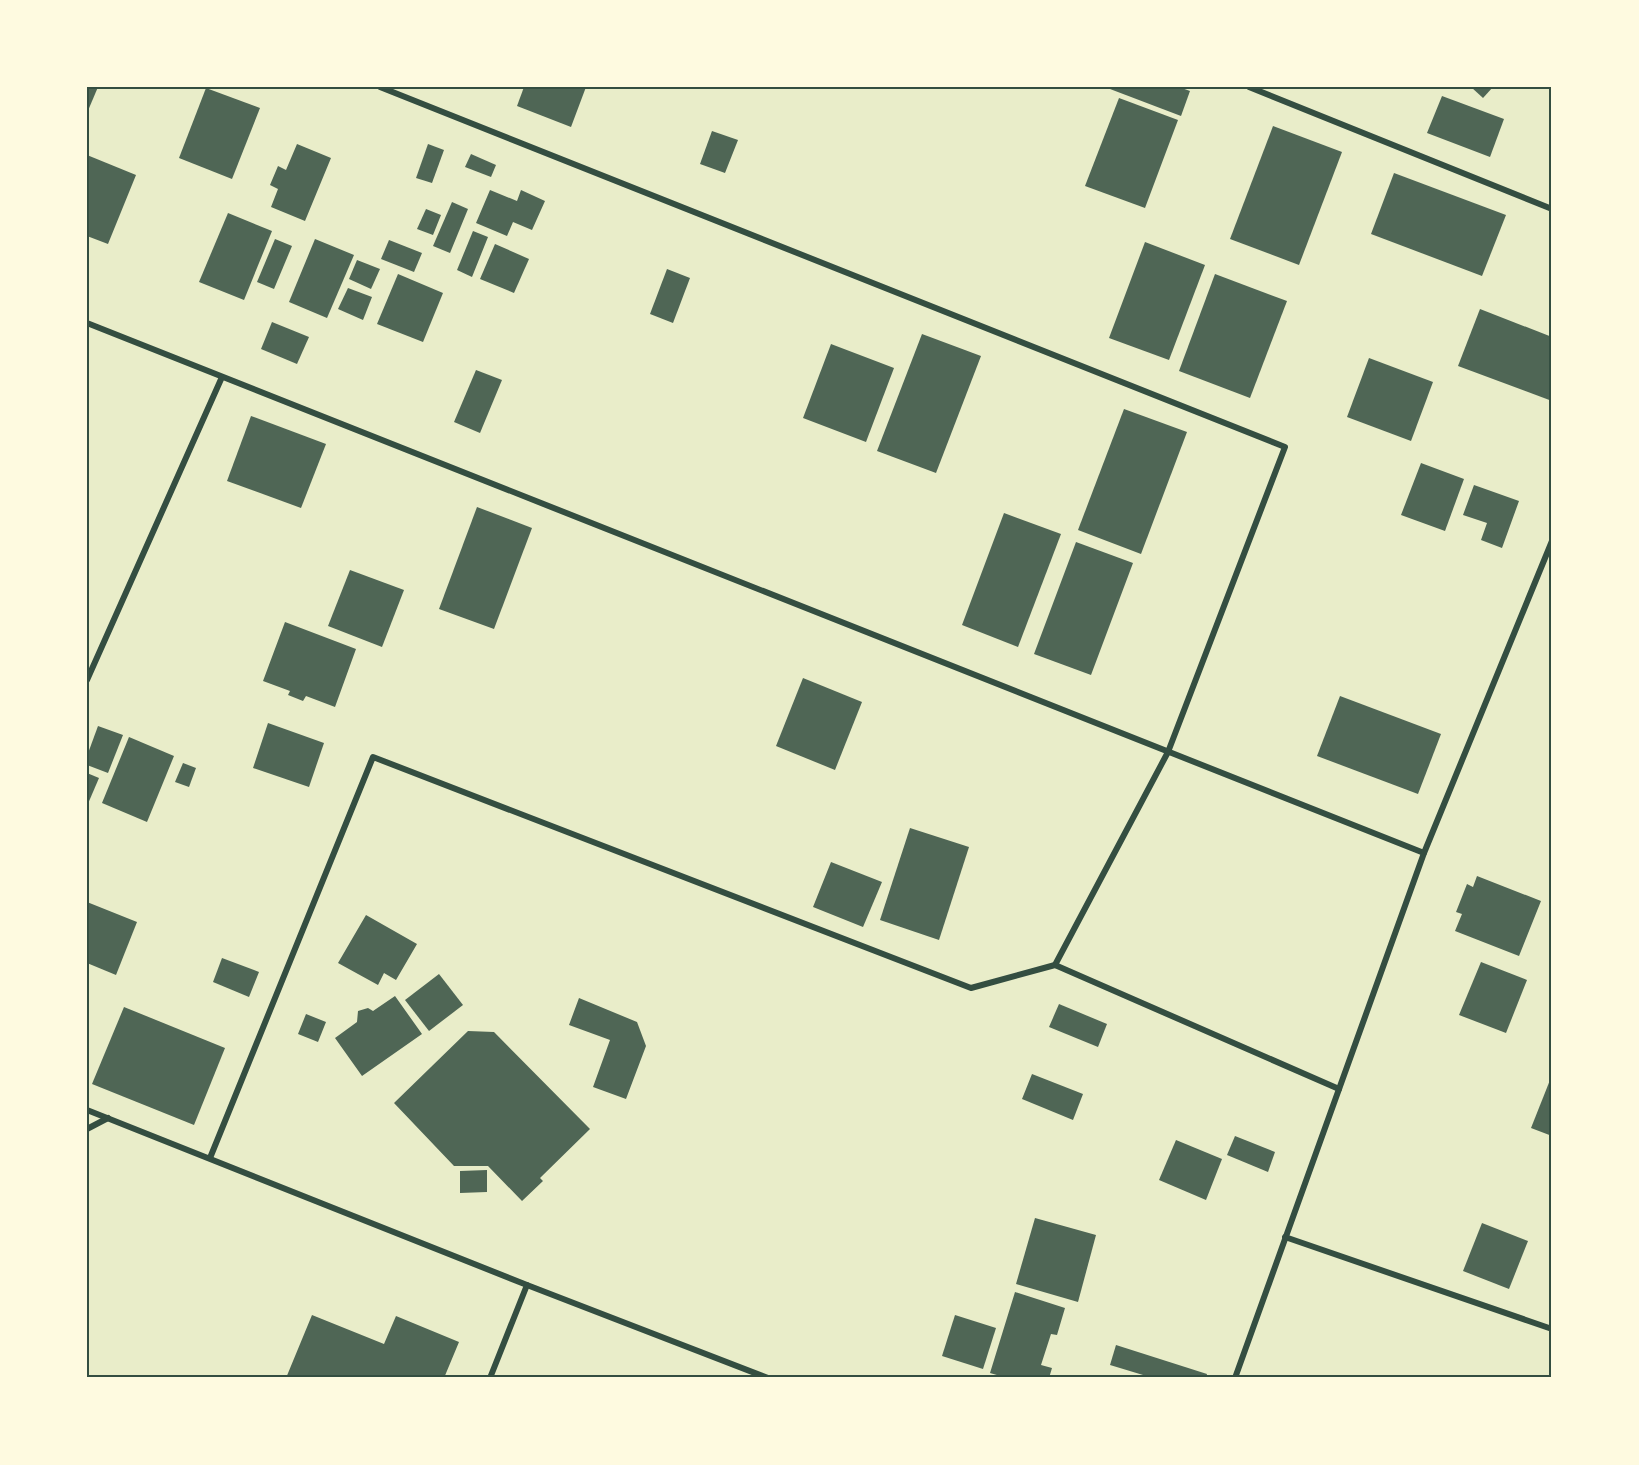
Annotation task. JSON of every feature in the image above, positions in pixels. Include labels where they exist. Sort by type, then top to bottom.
[{"type":"street","points":[[380,87],[1285,447],[1168,752],[1054,965]]},
{"type":"street","points":[[1249,87],[1552,209]]},
{"type":"street","points":[[87,323],[1424,853]]},
{"type":"street","points":[[87,681],[222,377]]},
{"type":"street","points":[[1235,1378],[1424,853],[1552,541]]},
{"type":"street","points":[[210,1158],[373,757],[971,988],[1054,965],[1339,1089]]},
{"type":"street","points":[[87,1110],[768,1378]]},
{"type":"street","points":[[87,1129],[108,1118]]},
{"type":"street","points":[[1285,1237],[1552,1329]]},
{"type":"street","points":[[490,1378],[527,1285]]},
{"type":"building","points":[[87,87],[98,87],[87,113]]},
{"type":"building","points":[[524,87],[586,87],[571,127],[517,106]]},
{"type":"building","points":[[1111,87],[1179,87],[1190,91],[1181,116],[1110,89]]},
{"type":"building","points":[[1471,87],[1493,87],[1483,98]]},
{"type":"building","points":[[206,88],[260,108],[232,179],[179,158]]},
{"type":"building","points":[[1442,96],[1504,119],[1490,157],[1427,133]]},
{"type":"building","points":[[1119,98],[1178,120],[1145,208],[1085,186]]},
{"type":"building","points":[[1273,126],[1342,152],[1299,265],[1230,239]]},
{"type":"building","points":[[712,131],[738,140],[725,173],[700,164]]},
{"type":"building","points":[[297,144],[331,158],[305,221],[271,207],[278,189],[270,185],[278,166],[286,170]]},
{"type":"building","points":[[428,144],[444,150],[432,183],[416,178]]},
{"type":"building","points":[[471,154],[496,165],[491,177],[465,167]]},
{"type":"building","points":[[87,155],[136,175],[108,244],[87,236]]},
{"type":"building","points":[[1394,173],[1506,215],[1482,276],[1371,234]]},
{"type":"building","points":[[490,190],[517,201],[521,190],[545,201],[532,230],[513,222],[507,236],[476,223]]},
{"type":"building","points":[[452,202],[468,209],[450,253],[433,246]]},
{"type":"building","points":[[426,209],[441,215],[433,235],[417,229]]},
{"type":"building","points":[[228,213],[272,231],[244,300],[199,282]]},
{"type":"building","points":[[473,231],[488,237],[472,277],[457,270]]},
{"type":"building","points":[[275,239],[292,246],[274,289],[257,282]]},
{"type":"building","points":[[315,239],[354,255],[327,318],[289,302]]},
{"type":"building","points":[[389,240],[422,253],[414,272],[381,259]]},
{"type":"building","points":[[1145,242],[1205,265],[1169,360],[1109,338]]},
{"type":"building","points":[[495,244],[529,259],[514,293],[480,279]]},
{"type":"building","points":[[357,260],[380,269],[371,289],[349,279]]},
{"type":"building","points":[[667,269],[690,278],[673,323],[650,314]]},
{"type":"building","points":[[398,274],[443,293],[423,342],[377,324]]},
{"type":"building","points":[[1215,274],[1287,301],[1250,398],[1179,371]]},
{"type":"building","points":[[348,288],[372,297],[363,320],[338,309]]},
{"type":"building","points":[[1480,309],[1552,337],[1552,401],[1458,366]]},
{"type":"building","points":[[272,322],[309,337],[297,364],[261,349]]},
{"type":"building","points":[[922,334],[981,356],[936,473],[877,451]]},
{"type":"building","points":[[831,344],[894,368],[866,442],[803,418]]},
{"type":"building","points":[[1369,358],[1433,382],[1411,441],[1347,417]]},
{"type":"building","points":[[476,370],[502,380],[480,433],[454,422]]},
{"type":"building","points":[[1124,409],[1187,432],[1141,554],[1078,530]]},
{"type":"building","points":[[251,416],[326,444],[301,508],[227,481]]},
{"type":"building","points":[[1421,463],[1464,479],[1445,531],[1401,515]]},
{"type":"building","points":[[1474,485],[1519,501],[1502,548],[1481,540],[1487,523],[1463,515]]},
{"type":"building","points":[[477,507],[532,528],[494,629],[439,609]]},
{"type":"building","points":[[1004,513],[1061,534],[1018,647],[962,625]]},
{"type":"building","points":[[1076,542],[1133,563],[1091,675],[1034,654]]},
{"type":"building","points":[[350,570],[404,590],[382,647],[328,626]]},
{"type":"building","points":[[285,622],[356,649],[335,707],[306,696],[303,701],[288,695],[290,691],[263,681]]},
{"type":"building","points":[[803,678],[862,702],[835,770],[776,746]]},
{"type":"building","points":[[1340,696],[1441,734],[1418,794],[1317,756]]},
{"type":"building","points":[[268,723],[324,743],[309,787],[253,768]]},
{"type":"building","points":[[98,726],[123,735],[108,773],[87,765],[87,756]]},
{"type":"building","points":[[129,737],[174,756],[147,822],[102,803]]},
{"type":"building","points":[[183,763],[196,768],[189,787],[175,782]]},
{"type":"building","points":[[87,773],[99,778],[87,806]]},
{"type":"building","points":[[910,828],[969,847],[939,940],[880,920]]},
{"type":"building","points":[[831,862],[882,882],[863,927],[813,907]]},
{"type":"building","points":[[1477,876],[1541,901],[1519,956],[1455,931],[1462,914],[1456,912],[1467,884],[1473,887]]},
{"type":"building","points":[[87,902],[137,922],[116,975],[87,963]]},
{"type":"building","points":[[366,915],[417,944],[396,980],[384,973],[378,985],[338,963]]},
{"type":"building","points":[[222,958],[259,972],[249,997],[213,982]]},
{"type":"building","points":[[1481,962],[1527,980],[1506,1033],[1459,1015]]},
{"type":"building","points":[[439,974],[463,1005],[429,1031],[405,1000]]},
{"type":"building","points":[[395,996],[422,1034],[362,1076],[335,1038],[357,1022],[358,1011],[368,1008],[373,1011]]},
{"type":"building","points":[[579,998],[637,1022],[646,1046],[626,1099],[593,1087],[610,1040],[569,1025]]},
{"type":"building","points":[[1059,1004],[1107,1024],[1098,1047],[1049,1027]]},
{"type":"building","points":[[124,1007],[225,1048],[194,1125],[92,1084]]},
{"type":"building","points":[[306,1014],[326,1022],[318,1042],[298,1034]]},
{"type":"building","points":[[468,1031],[494,1032],[590,1129],[540,1178],[543,1181],[522,1201],[488,1166],[454,1166],[394,1103]]},
{"type":"building","points":[[1032,1074],[1083,1094],[1073,1120],[1022,1099]]},
{"type":"building","points":[[1552,1075],[1552,1136],[1531,1128]]},
{"type":"building","points":[[1235,1136],[1275,1152],[1268,1172],[1227,1155]]},
{"type":"building","points":[[1176,1140],[1222,1159],[1206,1200],[1159,1180]]},
{"type":"building","points":[[487,1170],[487,1192],[460,1193],[460,1171]]},
{"type":"building","points":[[1035,1218],[1096,1235],[1078,1302],[1016,1284]]},
{"type":"building","points":[[1482,1223],[1528,1241],[1509,1289],[1463,1271]]},
{"type":"building","points":[[1015,1292],[1065,1308],[1057,1335],[1051,1334],[1041,1365],[1052,1368],[1049,1378],[1007,1378],[990,1373]]},
{"type":"building","points":[[312,1315],[384,1344],[396,1316],[459,1342],[444,1378],[286,1378]]},
{"type":"building","points":[[955,1315],[996,1328],[983,1369],[942,1356]]},
{"type":"building","points":[[1116,1345],[1207,1374],[1206,1378],[1153,1378],[1110,1365]]}]
